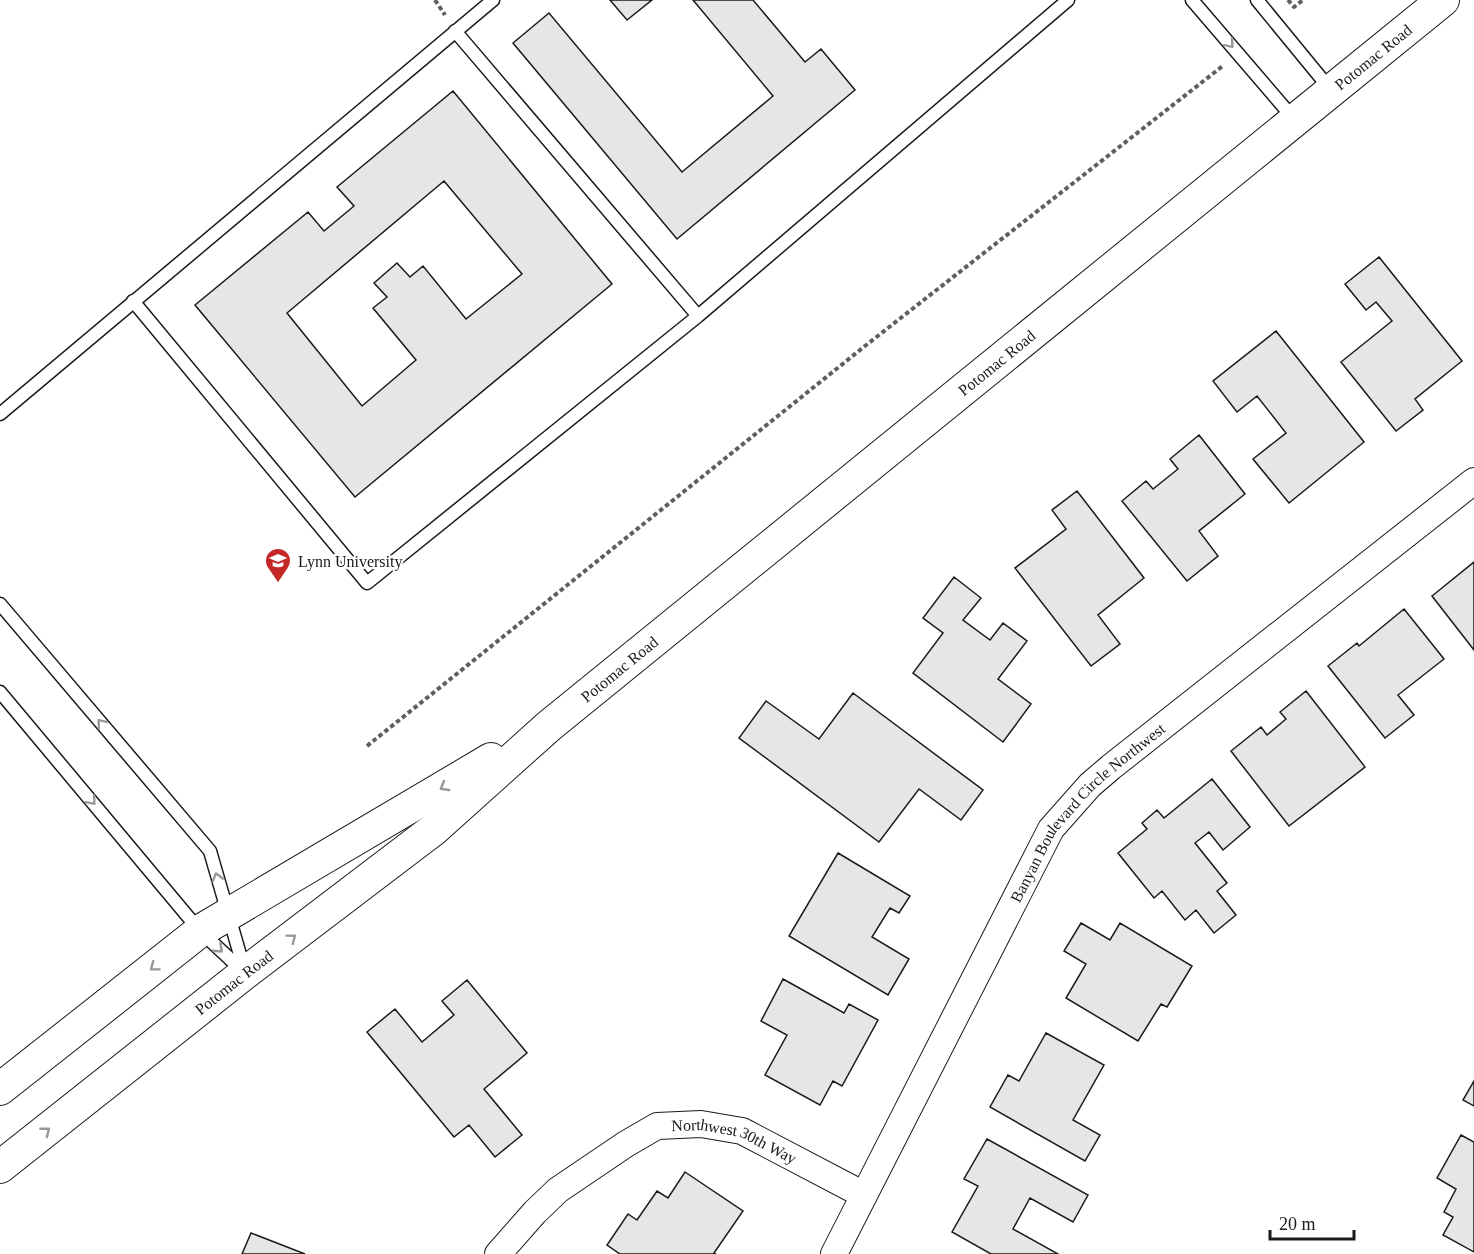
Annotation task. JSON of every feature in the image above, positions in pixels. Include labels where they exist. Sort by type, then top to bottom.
[{"type":"street","name":"Potomac Road","points":[[0,1167],[245,973],[433,830],[549,726],[1330,89],[1443,0]]},
{"type":"street","name":"Banyan Boulevard Circle Northwest","points":[[834,1254],[1051,829],[1090,785],[1111,767],[1474,481]]},
{"type":"street","name":"Potomac Road","points":[[0,1089],[200,932],[549,726]]},
{"type":"street","name":"Northwest 30th Way","points":[[498,1254],[558,1190],[657,1126],[701,1124],[742,1131],[864,1196]]},
{"type":"lane","points":[[0,414],[493,0]]},
{"type":"lane","points":[[133,302],[367,584],[698,316],[1068,0]]},
{"type":"lane","points":[[1192,0],[1294,119]]},
{"type":"lane","points":[[1257,0],[1330,89]]},
{"type":"lane","points":[[455,32],[698,316]]},
{"type":"lane","points":[[0,604],[210,851],[245,973]]},
{"type":"lane","points":[[0,692],[200,932],[245,973]]},
{"type":"path","points":[[1288,0],[1294,7],[1303,0]]},
{"type":"path","points":[[367,746],[856,354],[1226,62]]},
{"type":"building","points":[[610,0],[652,0],[627,20]]},
{"type":"building","points":[[693,0],[753,0],[805,62],[821,49],[855,90],[677,239],[513,43],[549,13],[682,172],[773,96]]},
{"type":"building","points":[[453,91],[612,284],[355,497],[195,305],[308,212],[324,231],[354,206],[337,187]],"holes":[[[444,181],[522,274],[466,319],[423,266],[410,277],[397,263],[374,283],[387,297],[373,308],[416,360],[362,406],[287,313]]]},
{"type":"building","points":[[1379,257],[1462,361],[1415,399],[1423,410],[1396,431],[1341,362],[1392,321],[1376,302],[1366,310],[1345,284]]},
{"type":"building","points":[[1276,331],[1364,442],[1289,503],[1253,459],[1286,433],[1257,396],[1237,412],[1213,381]]},
{"type":"building","points":[[1199,435],[1245,494],[1199,531],[1218,556],[1187,581],[1122,501],[1146,481],[1153,489],[1178,469],[1170,459]]},
{"type":"building","points":[[1077,491],[1144,578],[1098,615],[1120,644],[1091,666],[1015,568],[1066,529],[1052,510]]},
{"type":"building","points":[[1474,562],[1474,650],[1432,596]]},
{"type":"building","points":[[954,577],[981,598],[963,620],[990,640],[1003,623],[1027,641],[998,679],[1031,704],[1003,742],[913,673],[943,633],[923,618]]},
{"type":"building","points":[[1404,609],[1444,659],[1398,695],[1414,715],[1385,738],[1328,666],[1357,643],[1359,646]]},
{"type":"building","points":[[1306,691],[1365,767],[1289,826],[1231,751],[1261,727],[1267,735],[1286,719],[1280,712]]},
{"type":"building","points":[[853,693],[983,790],[961,820],[919,789],[879,842],[739,738],[766,701],[819,739]]},
{"type":"building","points":[[1212,779],[1250,827],[1223,850],[1209,832],[1195,843],[1227,883],[1217,891],[1236,915],[1214,933],[1196,910],[1185,920],[1162,891],[1154,898],[1118,853],[1147,829],[1142,823],[1157,810],[1164,818]]},
{"type":"building","points":[[838,853],[910,896],[899,913],[890,908],[872,937],[909,959],[888,995],[789,936]]},
{"type":"building","points":[[1081,923],[1110,940],[1120,923],[1192,966],[1167,1007],[1161,1004],[1138,1041],[1066,998],[1086,964],[1064,951]]},
{"type":"building","points":[[783,979],[844,1013],[849,1004],[878,1020],[842,1086],[833,1081],[820,1105],[765,1075],[787,1035],[761,1021]]},
{"type":"building","points":[[467,980],[527,1053],[484,1089],[522,1135],[495,1157],[469,1125],[454,1137],[367,1032],[395,1009],[422,1042],[454,1015],[442,1001]]},
{"type":"building","points":[[1046,1033],[1104,1065],[1073,1120],[1100,1135],[1085,1161],[990,1107],[1008,1075],[1019,1081]]},
{"type":"building","points":[[1474,1081],[1474,1106],[1463,1100]]},
{"type":"building","points":[[1461,1135],[1474,1142],[1474,1252],[1443,1235],[1453,1217],[1444,1212],[1456,1189],[1437,1178]]},
{"type":"building","points":[[987,1139],[1088,1195],[1073,1222],[1030,1198],[1013,1229],[1058,1254],[991,1254],[952,1232],[978,1186],[964,1179]]},
{"type":"building","points":[[685,1172],[743,1211],[714,1253],[716,1254],[620,1254],[607,1245],[628,1214],[637,1220],[657,1191],[668,1198]]},
{"type":"building","points":[[251,1233],[305,1254],[242,1254]]},
{"type":"place","name":"Lynn University","points":[[278,584]]}]
